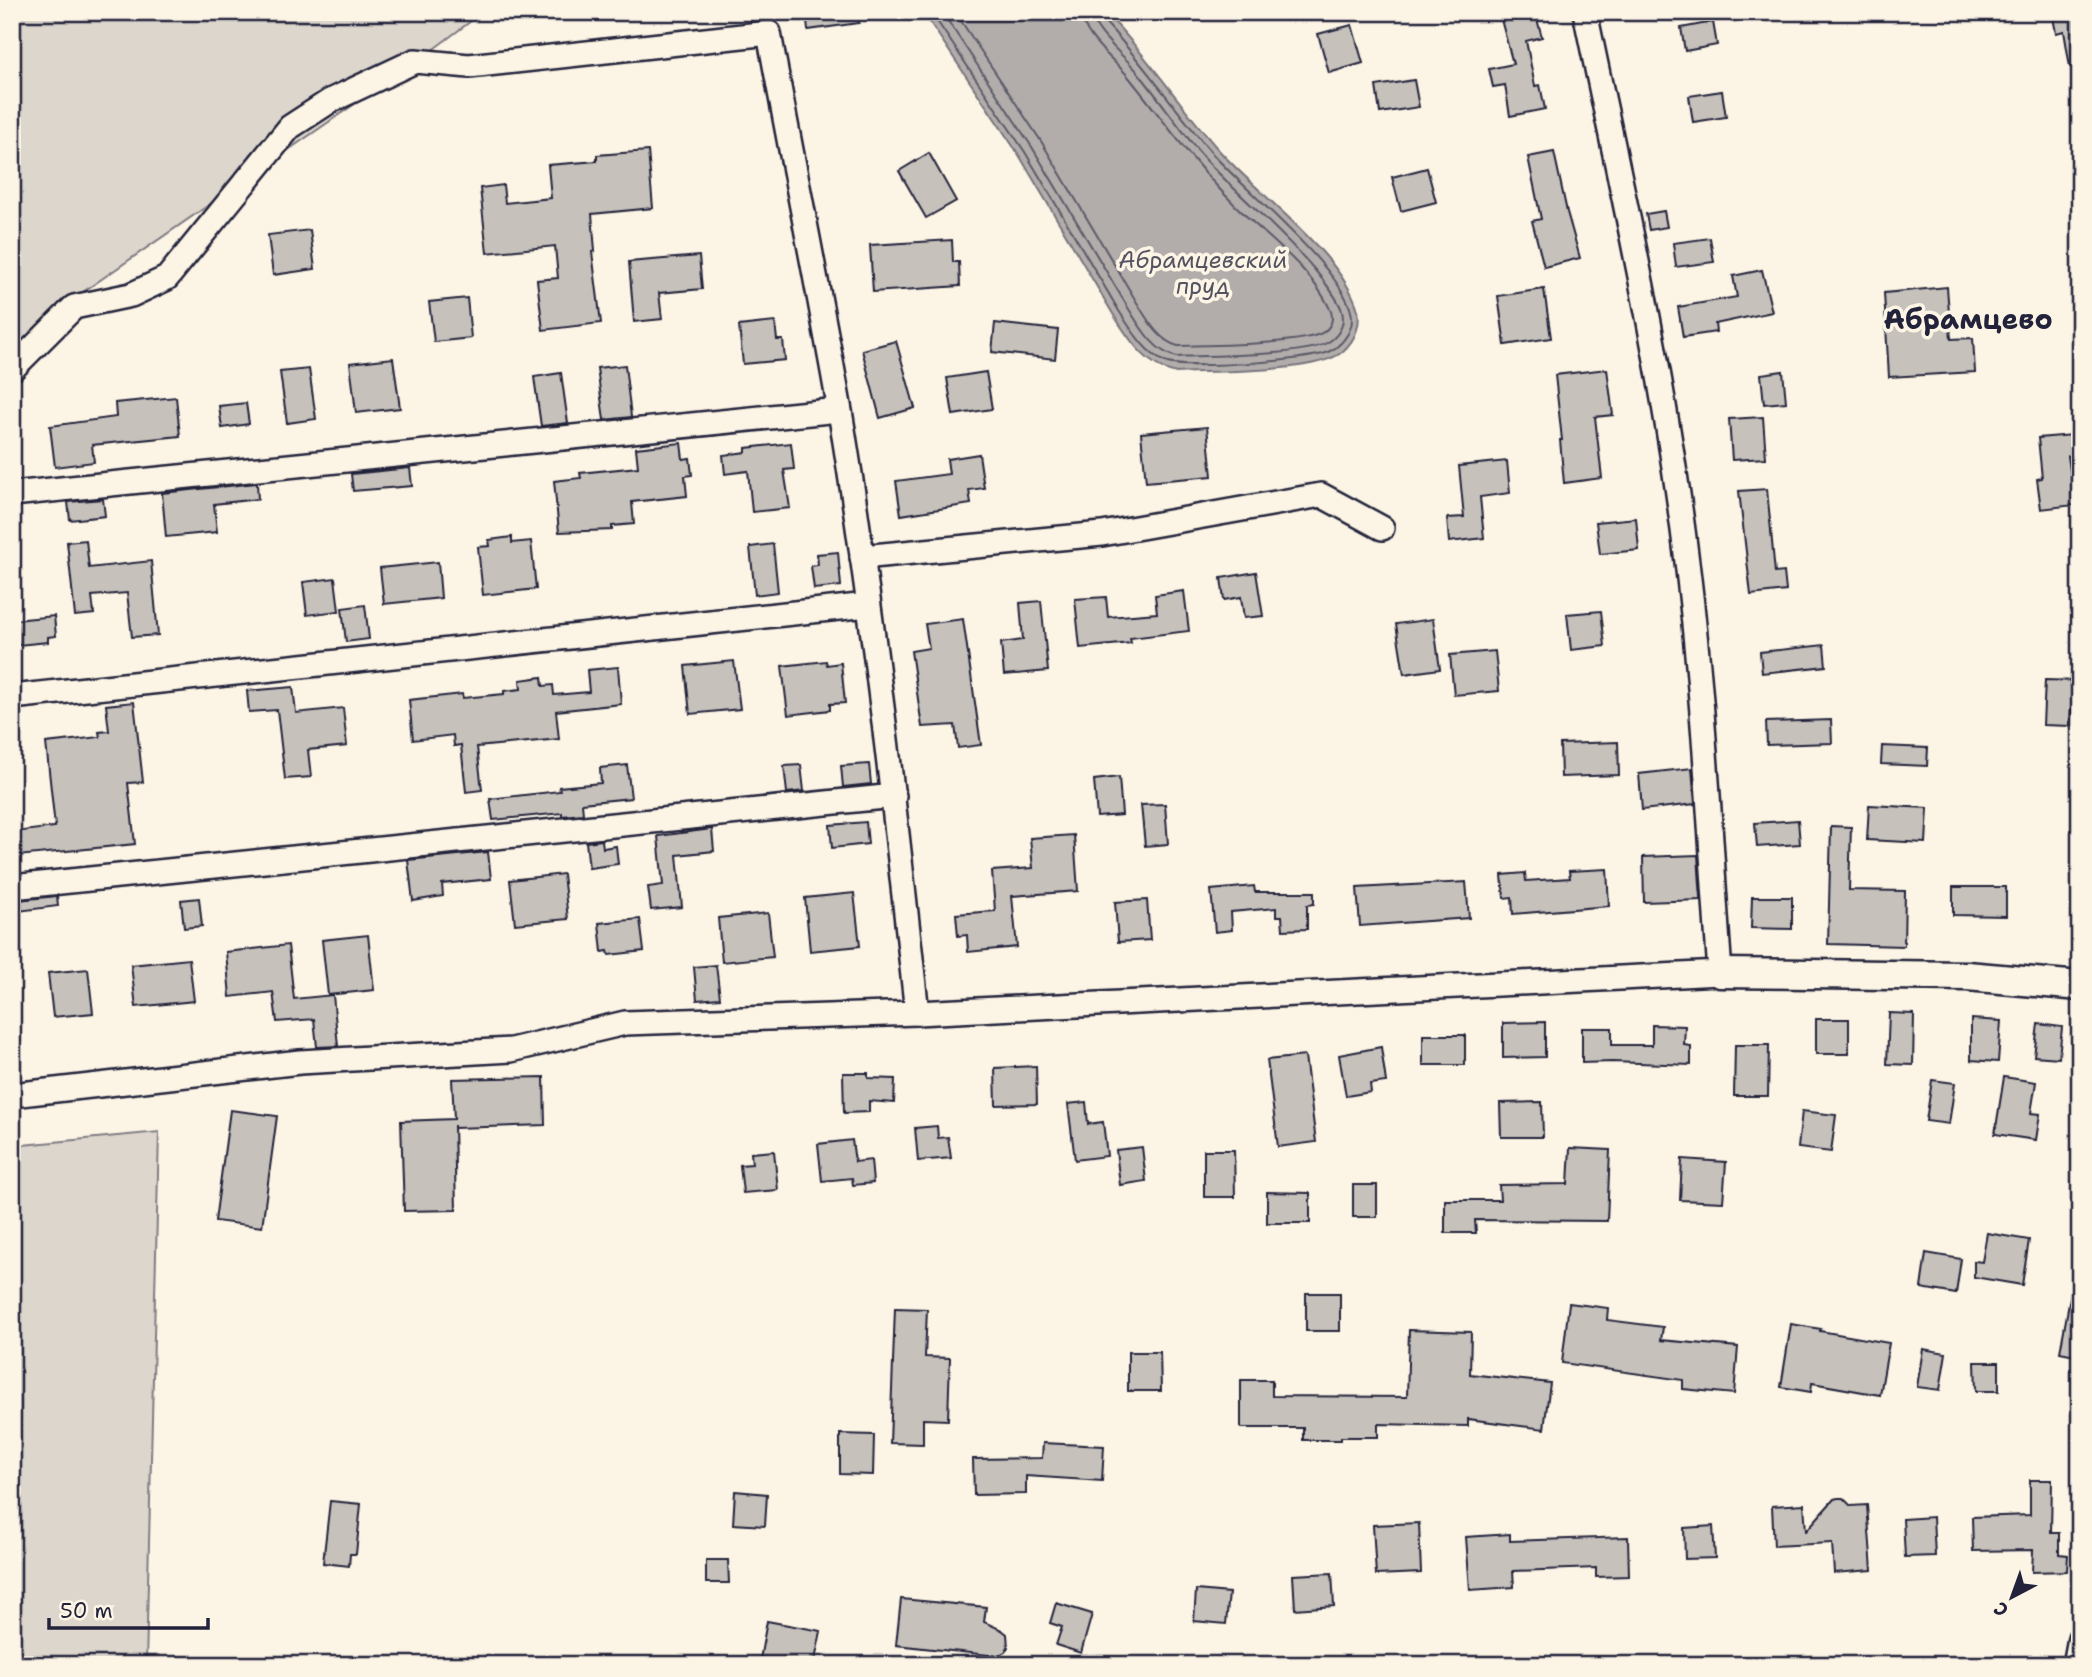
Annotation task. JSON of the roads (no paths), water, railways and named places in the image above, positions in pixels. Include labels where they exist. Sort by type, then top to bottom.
[{"type":"street","points":[[1585,12],[1657,355],[1687,562],[1699,679],[1720,973]]},
{"type":"street","points":[[12,369],[74,307],[131,295],[167,278],[290,127],[330,101],[415,61],[469,66],[769,33],[839,410],[862,557],[894,796],[917,1013]]},
{"type":"street","points":[[12,494],[839,410]]},
{"type":"street","points":[[862,557],[1102,534],[1321,495],[1381,528]]},
{"type":"street","points":[[12,696],[868,605]]},
{"type":"street","points":[[12,887],[894,796]]},
{"type":"street","points":[[12,1095],[300,1062],[511,1050],[625,1023],[917,1013],[1720,973],[1967,976],[2080,986]]},
{"type":"street","points":[[2075,1665],[2080,1638]]},
{"type":"water","name":"Абрамцевский пруд","points":[[923,12],[1105,12],[1216,147],[1331,262],[1346,283],[1358,310],[1357,330],[1347,347],[1329,359],[1311,364],[1238,371],[1176,373],[1147,358],[1119,323],[1019,155]]},
{"type":"district","name":"Абрамцево","points":[[1968,319]]}]
